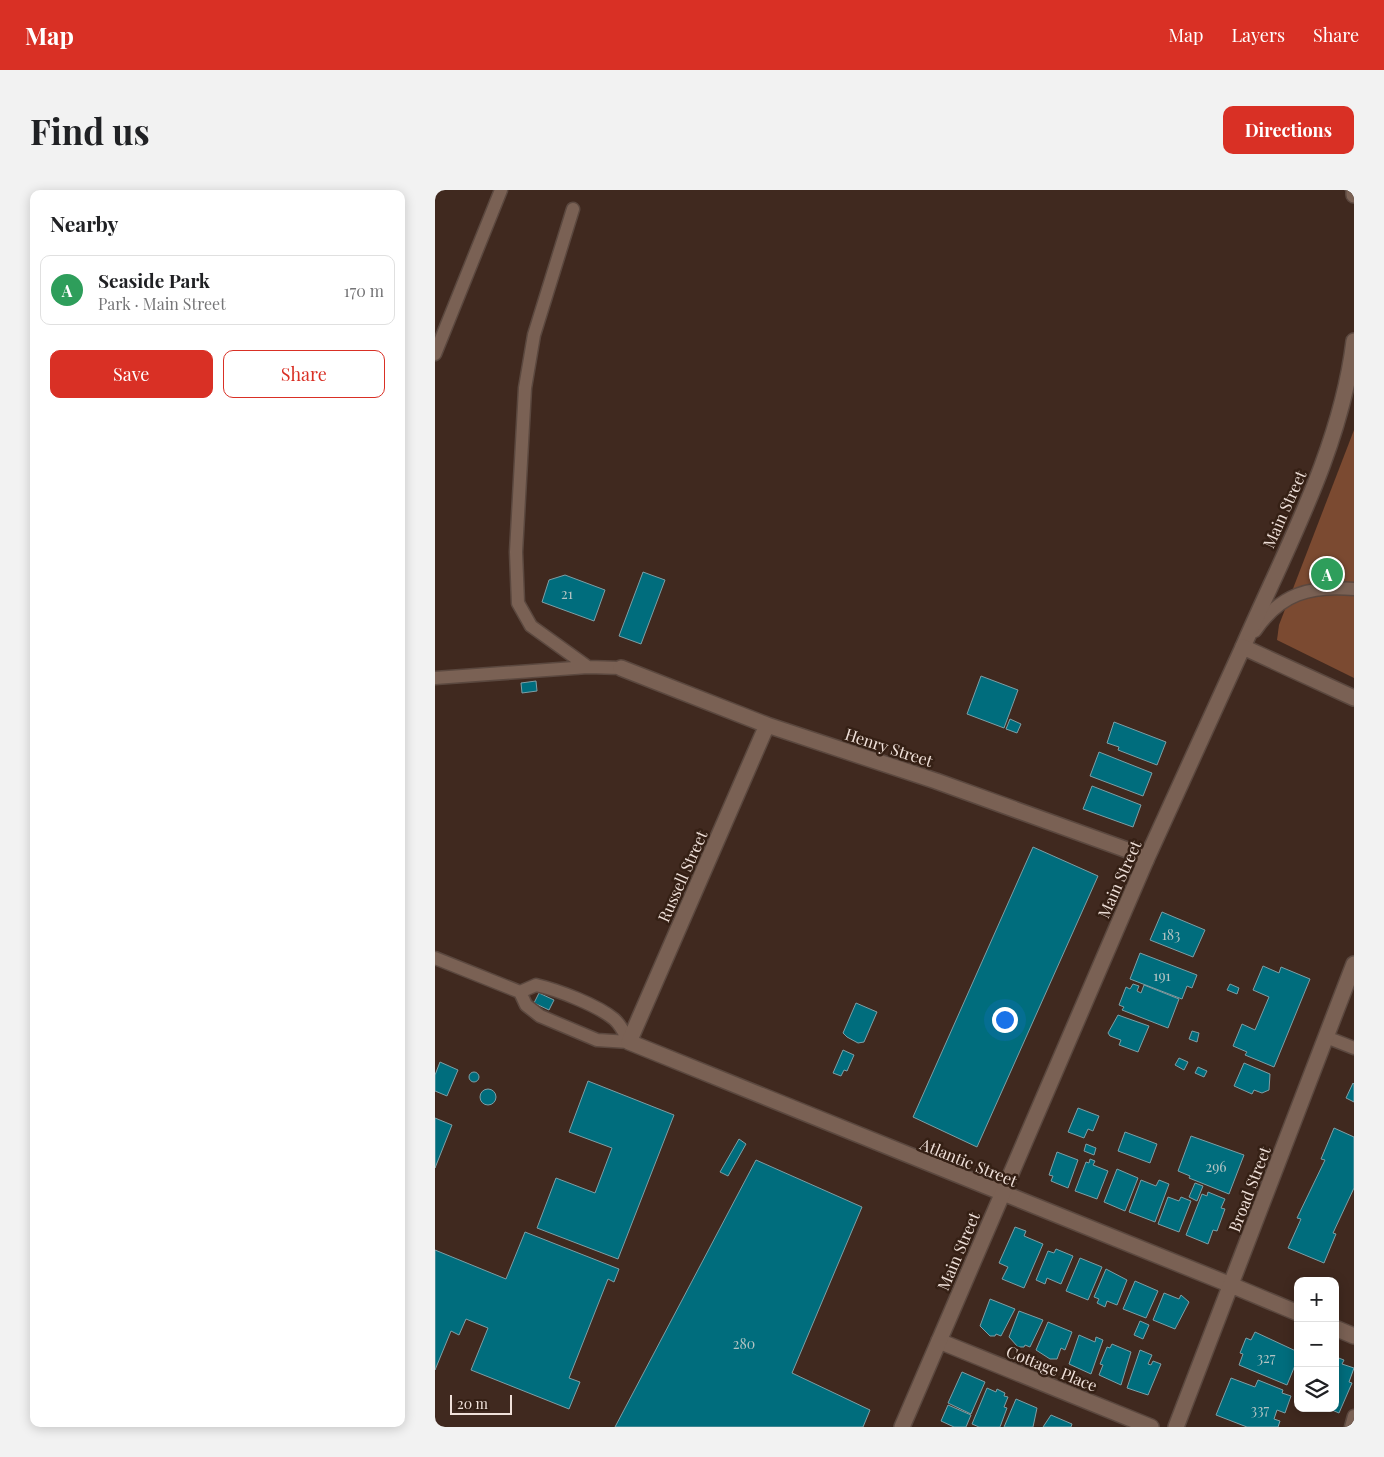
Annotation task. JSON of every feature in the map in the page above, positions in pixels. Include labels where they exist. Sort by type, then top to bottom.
[{"type":"street","points":[[1354,190],[1354,196]]},
{"type":"street","name":"Main Street","points":[[902,1427],[1146,860],[1319,476],[1342,406],[1350,375],[1354,341]]},
{"type":"street","points":[[1243,646],[1354,698]]},
{"type":"street","name":"Henry Street","points":[[621,668],[767,725],[936,781],[1130,851],[1146,860]]},
{"type":"street","name":"Russell Street","points":[[629,1042],[767,725]]},
{"type":"street","name":"Broad Street","points":[[1176,1427],[1354,964]]},
{"type":"street","name":"Atlantic Street","points":[[629,1042],[1294,1311]]},
{"type":"street","points":[[1339,1330],[1354,1336]]},
{"type":"street","name":"Cottage Place","points":[[939,1341],[1151,1427]]},
{"type":"lane","points":[[435,354],[501,190]]},
{"type":"lane","points":[[573,209],[534,335],[525,388],[516,552],[518,603],[531,626],[589,667]]},
{"type":"lane","points":[[1243,646],[1274,608],[1291,596],[1327,587],[1354,589]]},
{"type":"lane","points":[[435,678],[589,667],[621,668]]},
{"type":"lane","points":[[435,958],[521,992],[536,985],[588,1005],[614,1019],[622,1028],[629,1042]]},
{"type":"lane","points":[[521,992],[526,1005],[540,1016],[597,1040],[629,1042]]},
{"type":"lane","points":[[1326,1037],[1353,1048]]},
{"type":"lane","points":[[1351,1427],[1354,1416]]},
{"type":"shaded area","points":[[1354,430],[1354,678],[1277,640],[1279,625]]},
{"type":"building","points":[[643,572],[665,580],[641,644],[619,636]]},
{"type":"building","points":[[565,575],[605,590],[594,621],[542,602],[549,580]]},
{"type":"building","points":[[981,676],[1018,690],[1004,728],[967,714]]},
{"type":"building","points":[[536,681],[537,691],[522,693],[521,683]]},
{"type":"building","points":[[1010,719],[1021,724],[1017,733],[1006,729]]},
{"type":"building","points":[[1114,722],[1166,742],[1157,765],[1118,750],[1119,747],[1107,743]]},
{"type":"building","points":[[1099,752],[1152,773],[1143,796],[1090,776]]},
{"type":"building","points":[[1092,786],[1141,805],[1133,827],[1083,809]]},
{"type":"building","points":[[1033,847],[1098,876],[977,1147],[913,1117]]},
{"type":"building","points":[[1162,912],[1205,930],[1193,957],[1150,940]]},
{"type":"building","points":[[1140,953],[1197,975],[1192,988],[1187,986],[1182,999],[1130,979]]},
{"type":"building","points":[[1263,966],[1279,973],[1281,967],[1310,979],[1274,1067],[1245,1055],[1247,1052],[1233,1046],[1242,1024],[1255,1030],[1269,997],[1253,990]]},
{"type":"building","points":[[1133,984],[1139,986],[1137,991],[1141,993],[1144,985],[1179,999],[1168,1028],[1122,1010],[1124,1007],[1119,1005],[1126,987],[1130,989]]},
{"type":"building","points":[[1230,984],[1239,988],[1237,994],[1227,990]]},
{"type":"building","points":[[539,993],[554,1000],[549,1010],[534,1003]]},
{"type":"building","points":[[856,1003],[877,1012],[864,1042],[858,1043],[843,1033]]},
{"type":"building","points":[[1118,1015],[1149,1026],[1138,1052],[1119,1045],[1121,1040],[1110,1036],[1108,1033]]},
{"type":"building","points":[[1192,1031],[1199,1033],[1197,1042],[1189,1039]]},
{"type":"building","points":[[843,1050],[854,1055],[847,1071],[844,1070],[841,1076],[833,1073]]},
{"type":"building","points":[[1179,1058],[1188,1062],[1184,1070],[1175,1065]]},
{"type":"building","points":[[440,1062],[458,1070],[447,1096],[435,1091],[435,1075]]},
{"type":"building","points":[[1244,1063],[1270,1074],[1269,1090],[1262,1093],[1254,1090],[1252,1094],[1234,1086]]},
{"type":"building","points":[[1198,1067],[1207,1071],[1204,1077],[1195,1073]]},
{"type":"building","points":[[472,1072],[476,1072],[479,1077],[478,1081],[472,1082],[469,1079],[469,1075]]},
{"type":"building","points":[[588,1081],[674,1115],[618,1259],[537,1228],[556,1178],[595,1193],[612,1148],[569,1132]]},
{"type":"building","points":[[1354,1084],[1354,1102],[1346,1098]]},
{"type":"building","points":[[488,1089],[494,1091],[496,1097],[494,1103],[488,1105],[482,1103],[480,1097],[482,1091]]},
{"type":"building","points":[[1078,1108],[1099,1116],[1093,1131],[1088,1129],[1084,1138],[1068,1132]]},
{"type":"building","points":[[435,1118],[452,1125],[435,1168]]},
{"type":"building","points":[[1334,1128],[1354,1137],[1354,1188],[1333,1233],[1336,1234],[1324,1263],[1288,1248],[1301,1219],[1297,1218],[1325,1160],[1321,1159]]},
{"type":"building","points":[[1125,1132],[1157,1144],[1150,1163],[1118,1151]]},
{"type":"building","points":[[1191,1136],[1244,1155],[1229,1194],[1189,1178],[1190,1176],[1178,1171]]},
{"type":"building","points":[[739,1139],[746,1144],[728,1176],[720,1172]]},
{"type":"building","points":[[1086,1144],[1096,1148],[1094,1155],[1084,1151]]},
{"type":"building","points":[[1057,1152],[1078,1160],[1068,1188],[1051,1181],[1053,1176],[1049,1175]]},
{"type":"building","points":[[1090,1159],[1095,1161],[1093,1165],[1108,1171],[1097,1199],[1075,1191],[1086,1162],[1089,1163]]},
{"type":"building","points":[[756,1160],[862,1207],[792,1373],[870,1410],[863,1427],[615,1427]]},
{"type":"building","points":[[1117,1169],[1138,1178],[1125,1211],[1104,1202]]},
{"type":"building","points":[[1141,1180],[1156,1186],[1159,1180],[1169,1184],[1155,1222],[1129,1212]]},
{"type":"building","points":[[1195,1183],[1203,1186],[1197,1201],[1189,1197]]},
{"type":"building","points":[[1208,1192],[1225,1199],[1221,1208],[1225,1209],[1217,1231],[1213,1230],[1208,1244],[1186,1235],[1202,1194],[1207,1196]]},
{"type":"building","points":[[1168,1197],[1179,1201],[1181,1197],[1191,1201],[1179,1232],[1158,1224]]},
{"type":"building","points":[[1015,1227],[1026,1231],[1024,1236],[1043,1244],[1024,1288],[1002,1279],[1008,1267],[999,1263]]},
{"type":"building","points":[[525,1232],[619,1269],[614,1282],[608,1279],[569,1378],[580,1382],[569,1409],[471,1370],[488,1328],[466,1319],[459,1335],[451,1331],[435,1370],[435,1250],[506,1279]]},
{"type":"building","points":[[1056,1249],[1073,1256],[1061,1284],[1047,1278],[1045,1284],[1036,1280],[1048,1251],[1054,1253]]},
{"type":"building","points":[[1080,1258],[1102,1267],[1088,1300],[1066,1291]]},
{"type":"building","points":[[1106,1269],[1127,1280],[1117,1305],[1107,1301],[1105,1307],[1097,1303],[1099,1299],[1094,1297]]},
{"type":"building","points":[[1135,1281],[1158,1291],[1146,1318],[1123,1309]]},
{"type":"building","points":[[1164,1293],[1179,1299],[1181,1295],[1189,1302],[1175,1329],[1153,1320]]},
{"type":"building","points":[[990,1299],[1015,1309],[1001,1336],[996,1334],[995,1336],[990,1336],[980,1326]]},
{"type":"building","points":[[1019,1311],[1043,1320],[1030,1347],[1025,1345],[1024,1347],[1018,1347],[1009,1337]]},
{"type":"building","points":[[1140,1321],[1149,1325],[1143,1339],[1134,1335]]},
{"type":"building","points":[[1048,1322],[1072,1332],[1065,1350],[1061,1348],[1057,1359],[1050,1359],[1036,1350]]},
{"type":"building","points":[[1255,1332],[1294,1350],[1294,1368],[1287,1385],[1239,1365],[1243,1354],[1240,1353],[1246,1338],[1251,1340]]},
{"type":"building","points":[[1079,1335],[1095,1342],[1096,1337],[1103,1340],[1091,1374],[1069,1364]]},
{"type":"building","points":[[1112,1344],[1131,1352],[1121,1385],[1099,1375],[1103,1365],[1100,1364],[1107,1347],[1110,1348]]},
{"type":"building","points":[[1140,1350],[1152,1355],[1148,1364],[1151,1365],[1153,1361],[1161,1364],[1148,1395],[1127,1388]]},
{"type":"building","points":[[1339,1358],[1344,1360],[1342,1364],[1354,1368],[1349,1382],[1352,1383],[1339,1413],[1337,1412],[1339,1412]]},
{"type":"building","points":[[962,1372],[985,1382],[971,1414],[948,1403]]},
{"type":"building","points":[[1231,1378],[1255,1387],[1258,1380],[1283,1390],[1282,1393],[1291,1396],[1285,1413],[1277,1410],[1274,1419],[1280,1421],[1278,1427],[1247,1427],[1216,1415]]},
{"type":"building","points":[[987,1388],[996,1392],[997,1389],[1005,1393],[1004,1396],[1008,1397],[1004,1407],[1007,1408],[1000,1427],[979,1427],[972,1424]]},
{"type":"building","points":[[1016,1399],[1037,1408],[1033,1427],[1004,1427]]},
{"type":"building","points":[[948,1405],[971,1415],[966,1427],[954,1427],[941,1421]]},
{"type":"building","points":[[1051,1415],[1072,1424],[1071,1427],[1043,1427]]},
{"type":"place","name":"Seaside Park","points":[[1327,574]]}]
